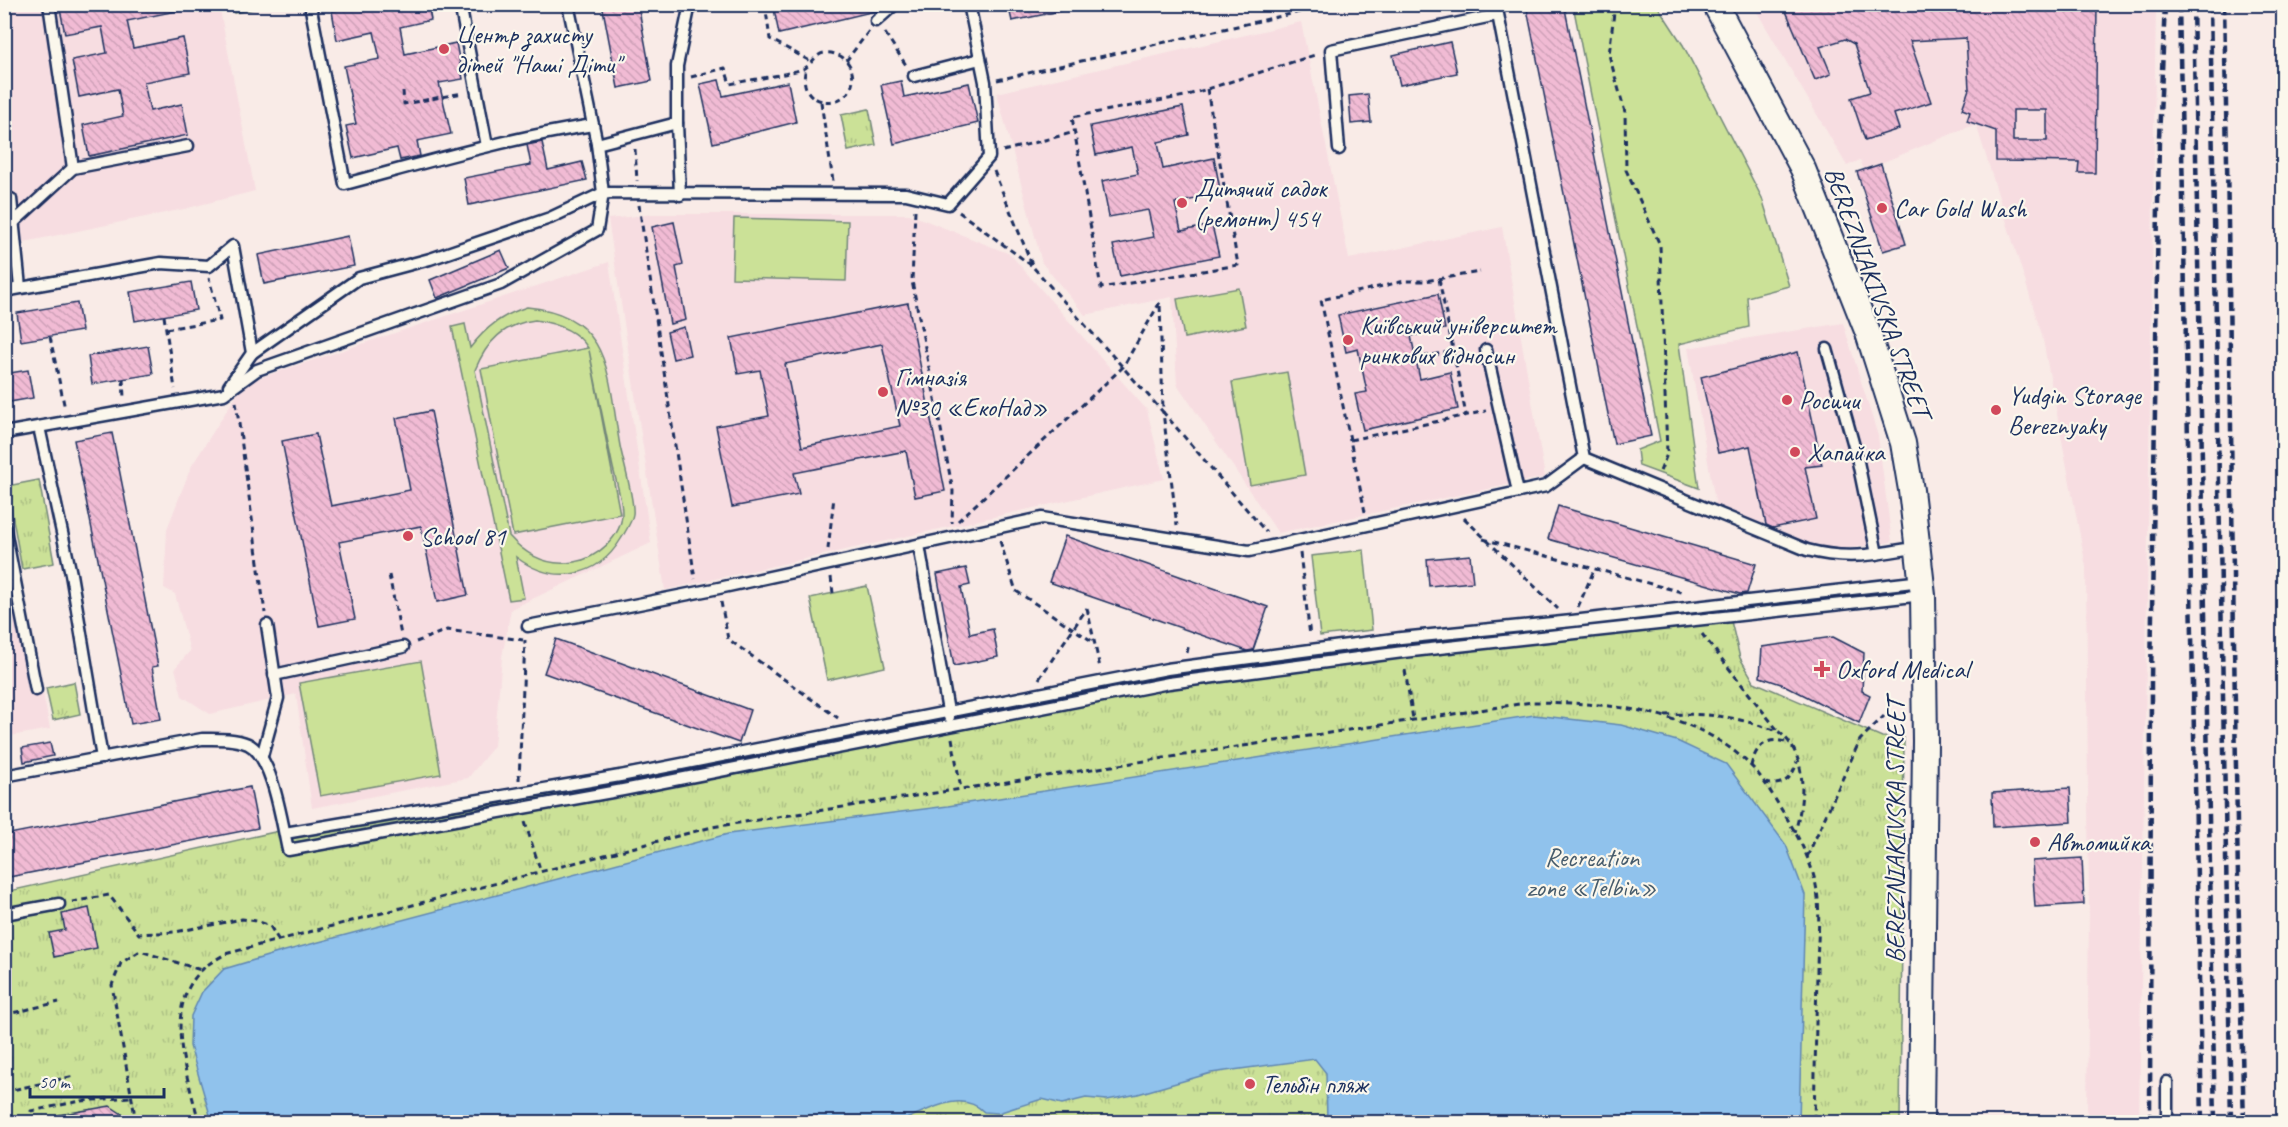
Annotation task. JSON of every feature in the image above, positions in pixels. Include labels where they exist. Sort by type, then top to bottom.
[{"type":"street","name":"BEREZNIAKIVSKA STREET","points":[[1716,4],[1803,169],[1868,333],[1903,443],[1920,547],[1922,588],[1925,741],[1922,1122]]},
{"type":"lane","points":[[49,4],[74,168]]},
{"type":"lane","points":[[310,4],[345,184],[540,133],[593,125]]},
{"type":"lane","points":[[460,4],[487,146]]},
{"type":"lane","points":[[4,433],[224,394],[257,370],[501,284],[597,230],[603,193],[597,144],[568,4]]},
{"type":"lane","points":[[680,195],[677,66],[690,4]]},
{"type":"lane","points":[[876,21],[895,4]]},
{"type":"lane","points":[[224,394],[252,353],[359,278],[430,259],[550,218],[603,193],[915,196],[948,204],[989,157],[985,82],[969,4]]},
{"type":"lane","points":[[1339,149],[1331,50],[1496,10],[1584,458]]},
{"type":"lane","points":[[914,76],[981,59]]},
{"type":"lane","points":[[597,144],[677,123]]},
{"type":"lane","points":[[13,223],[74,168],[188,146]]},
{"type":"lane","points":[[11,199],[20,287]]},
{"type":"lane","points":[[4,291],[161,263],[192,267],[209,266],[233,246],[252,353]]},
{"type":"lane","points":[[1827,349],[1857,457],[1877,554]]},
{"type":"lane","points":[[1486,350],[1518,492]]},
{"type":"lane","points":[[39,427],[71,574],[102,758]]},
{"type":"lane","points":[[1584,458],[1807,550],[1836,557],[1877,554],[1920,547]]},
{"type":"lane","points":[[528,626],[719,588],[1042,518],[1249,551],[1546,486],[1584,458]]},
{"type":"lane","points":[[4,525],[36,690]]},
{"type":"lane","points":[[919,544],[950,726]]},
{"type":"lane","points":[[4,776],[202,739],[248,744],[262,756],[271,778],[288,850],[521,809],[1169,683],[1403,652],[1689,622],[1922,588]]},
{"type":"lane","points":[[285,833],[519,794],[1167,669],[1311,650],[1687,608],[1922,588]]},
{"type":"lane","points":[[262,756],[278,698],[267,625]]},
{"type":"lane","points":[[274,675],[403,647]]},
{"type":"lane","points":[[4,914],[59,904]]},
{"type":"lane","points":[[2167,1082],[2167,1122]]},
{"type":"path","points":[[765,4],[770,39],[810,61]]},
{"type":"path","points":[[985,82],[1335,4]]},
{"type":"path","points":[[1615,4],[1609,55],[1625,111],[1626,170],[1660,245],[1666,454],[1654,487]]},
{"type":"path","points":[[846,61],[876,21],[914,76]]},
{"type":"path","points":[[1207,89],[1238,265],[1101,288],[1072,117],[1185,96],[1207,89],[1331,50]]},
{"type":"path","points":[[824,53],[840,56],[846,61],[853,76],[849,91],[836,101],[820,101],[808,91],[804,76],[810,61],[824,53]]},
{"type":"path","points":[[677,81],[725,68],[730,84],[806,68]]},
{"type":"path","points":[[403,91],[404,104],[476,90]]},
{"type":"path","points":[[820,101],[835,195]]},
{"type":"path","points":[[1033,267],[989,157],[1012,147],[1075,132]]},
{"type":"path","points":[[634,134],[638,195],[697,592]]},
{"type":"path","points":[[915,196],[912,281],[953,491],[952,526],[1123,367],[1161,302],[1163,412],[1179,540]]},
{"type":"path","points":[[948,204],[1033,267],[1163,412],[1277,545]]},
{"type":"path","points":[[166,329],[220,320],[209,279],[192,267]]},
{"type":"path","points":[[1367,525],[1321,300],[1405,281],[1439,279],[1480,272]]},
{"type":"path","points":[[1439,279],[1466,416]]},
{"type":"path","points":[[164,316],[178,402]]},
{"type":"path","points":[[50,337],[67,422]]},
{"type":"path","points":[[1423,357],[1453,351]]},
{"type":"path","points":[[224,394],[236,398],[267,625]]},
{"type":"path","points":[[1350,440],[1500,409]]},
{"type":"path","points":[[833,593],[828,554],[834,497]]},
{"type":"path","points":[[1454,506],[1483,539],[1572,621],[1594,570]]},
{"type":"path","points":[[996,528],[1016,591],[1095,643]]},
{"type":"path","points":[[1483,539],[1687,593],[1687,608]]},
{"type":"path","points":[[1299,540],[1311,650]]},
{"type":"path","points":[[388,575],[403,647],[447,630],[525,639]]},
{"type":"path","points":[[719,588],[728,639],[854,730]]},
{"type":"path","points":[[1028,696],[1087,609],[1103,681]]},
{"type":"path","points":[[1689,622],[1707,638],[1779,732],[1798,762],[1803,784],[1802,808],[1796,832]]},
{"type":"path","points":[[519,794],[525,639],[528,626]]},
{"type":"path","points":[[1405,670],[1413,719]]},
{"type":"path","points":[[199,1122],[181,1046],[181,1019],[188,992],[201,970],[225,954],[712,827],[1413,719],[1532,702],[1586,702],[1624,707],[1662,716],[1709,734],[1730,747],[1751,765],[1796,832],[1807,857],[1818,898],[1814,1122]]},
{"type":"path","points":[[1662,716],[1698,713],[1736,717],[1779,732]]},
{"type":"path","points":[[1807,857],[1860,740],[1884,716]]},
{"type":"path","points":[[952,739],[961,789]]},
{"type":"path","points":[[1751,765],[1757,749],[1764,743],[1772,740],[1787,743]]},
{"type":"path","points":[[1764,783],[1777,785],[1785,782],[1791,777],[1798,762]]},
{"type":"path","points":[[521,809],[541,872]]},
{"type":"path","points":[[59,904],[109,895],[139,934],[175,932],[242,919],[270,926],[278,939]]},
{"type":"path","points":[[136,1122],[112,985],[121,963],[140,951],[201,970]]},
{"type":"path","points":[[4,1015],[59,1002]]},
{"type":"path","points":[[4,1092],[75,1076]]},
{"type":"path","points":[[28,1122],[31,1111],[81,1101],[131,1097]]},
{"type":"shaded area","points":[[5,5],[219,5],[255,191],[184,209],[5,246]]},
{"type":"shaded area","points":[[1753,5],[2156,5],[2139,1122],[2087,1122],[2089,906],[2086,567],[2042,335],[1976,124],[1864,170],[1860,160],[1847,166]]},
{"type":"shaded area","points":[[1301,22],[1349,259],[1502,227],[1545,477],[1278,533],[1177,384],[1172,297],[1085,315],[1042,263],[997,93]]},
{"type":"shaded area","name":"Гімназія №30 «ЕкоНад»","points":[[655,214],[909,214],[1010,254],[1147,410],[1164,479],[665,590],[608,219]]},
{"type":"shaded area","name":"School 81","points":[[609,262],[651,543],[511,609],[502,657],[494,746],[468,778],[312,808],[296,694],[210,714],[182,696],[175,668],[190,651],[175,594],[164,588],[167,529],[191,467],[244,383]]},
{"type":"shaded area","points":[[1843,323],[1878,436],[1892,542],[1829,551],[1780,534],[1716,507],[1688,348]]},
{"type":"shaded area","points":[[4,492],[50,729],[5,737],[4,737]]},
{"type":"green space","points":[[232,4],[271,5],[234,13]]},
{"type":"green space","points":[[1573,5],[1657,5],[1683,45],[1762,198],[1789,286],[1747,297],[1749,327],[1679,344],[1699,488],[1639,466],[1637,450],[1660,441]]},
{"type":"green space","points":[[869,109],[876,145],[848,151],[841,115]]},
{"type":"green space","points":[[734,218],[848,221],[846,281],[732,278]]},
{"type":"green space","points":[[1239,288],[1246,326],[1184,338],[1177,299]]},
{"type":"green space","points":[[527,307],[555,312],[576,322],[591,336],[608,374],[633,514],[621,539],[611,552],[600,563],[587,570],[573,574],[545,572],[516,557],[524,598],[509,600],[452,327],[465,324],[470,348],[495,323]],"holes":[[[543,321],[572,332],[588,348],[481,369],[513,535],[620,514],[589,350],[620,494],[622,513],[621,522],[613,538],[599,552],[574,562],[555,563],[538,558],[523,549],[509,536],[475,370],[491,342],[506,330],[524,322]]]},
{"type":"green space","points":[[1287,372],[1305,475],[1250,485],[1232,382]]},
{"type":"green space","points":[[39,480],[54,563],[22,569],[7,486]]},
{"type":"green space","points":[[1364,550],[1372,630],[1320,636],[1311,556]]},
{"type":"green space","points":[[867,586],[885,667],[827,680],[810,598]]},
{"type":"green space","name":"Recreation zone «Telbin»","points":[[1728,609],[1740,658],[1754,682],[1882,737],[1904,738],[1900,1122],[5,1122],[4,1063],[10,1062],[4,1038],[5,892],[279,831],[1179,668],[1673,610]]},
{"type":"green space","points":[[421,661],[441,774],[320,796],[299,683]]},
{"type":"green space","points":[[74,682],[80,714],[53,720],[46,688]]},
{"type":"water","name":"Recreation zone «Telbin»","points":[[1534,715],[1621,725],[1677,741],[1726,764],[1786,845],[1805,895],[1799,1122],[1327,1122],[1326,1073],[1315,1059],[1211,1073],[1138,1094],[1107,1100],[1086,1098],[1062,1104],[1042,1099],[998,1113],[984,1112],[975,1105],[965,1102],[954,1102],[931,1108],[899,1122],[212,1122],[190,1046],[191,1016],[202,992],[224,969],[728,834],[948,806]]},
{"type":"building","points":[[59,4],[175,4],[176,11],[127,21],[133,48],[183,38],[190,73],[144,82],[150,111],[182,104],[188,135],[89,156],[83,125],[123,116],[118,89],[79,97],[72,60],[107,53],[102,27],[65,34]]},
{"type":"building","points":[[363,4],[428,4],[431,20],[400,27],[405,54],[456,43],[463,79],[439,83],[451,134],[417,141],[420,156],[400,160],[397,148],[353,158],[346,126],[356,124],[344,66],[380,59],[374,32],[337,40],[332,11]]},
{"type":"building","points":[[602,4],[638,4],[652,81],[618,88]]},
{"type":"building","points":[[773,4],[875,4],[875,11],[779,34]]},
{"type":"building","points":[[1008,4],[1060,4],[1061,11],[1012,21]]},
{"type":"building","points":[[1526,4],[1564,4],[1651,436],[1614,444]]},
{"type":"building","points":[[1783,4],[2097,4],[2095,173],[2078,173],[2079,162],[1996,161],[1996,131],[1967,121],[1970,112],[1962,109],[1969,89],[1966,38],[1910,41],[1931,102],[1894,114],[1899,129],[1865,140],[1851,98],[1870,92],[1854,44],[1845,39],[1820,47],[1831,74],[1815,80]],"holes":[[[2013,110],[2047,110],[2047,141],[2013,141]]]},
{"type":"building","points":[[1450,42],[1457,73],[1400,85],[1393,55]]},
{"type":"building","points":[[719,80],[723,96],[788,82],[796,122],[713,143],[700,84]]},
{"type":"building","points":[[901,81],[904,97],[969,83],[978,123],[894,144],[881,85]]},
{"type":"building","points":[[1368,94],[1371,122],[1351,124],[1349,96]]},
{"type":"building","points":[[1183,107],[1189,135],[1158,142],[1163,169],[1214,158],[1221,194],[1175,203],[1181,231],[1212,225],[1219,256],[1120,276],[1113,245],[1154,237],[1148,210],[1109,217],[1102,181],[1138,174],[1132,147],[1096,155],[1090,126]]},
{"type":"building","points":[[542,142],[548,170],[582,162],[587,180],[469,205],[464,178],[531,165],[527,145]]},
{"type":"building","name":"Car Gold Wash","points":[[1881,164],[1906,244],[1883,251],[1857,172]]},
{"type":"building","points":[[674,222],[683,265],[676,267],[686,320],[670,324],[652,227]]},
{"type":"building","points":[[348,236],[354,266],[264,284],[258,255]]},
{"type":"building","points":[[501,250],[509,268],[437,298],[430,280]]},
{"type":"building","points":[[191,282],[196,310],[135,321],[130,292]]},
{"type":"building","name":"Київський університет ринкових відносин","points":[[1438,294],[1445,329],[1411,336],[1420,379],[1450,372],[1458,409],[1363,430],[1355,394],[1367,392],[1358,349],[1346,352],[1338,315]]},
{"type":"building","points":[[77,303],[82,331],[21,341],[17,313]]},
{"type":"building","points":[[908,303],[945,491],[915,497],[906,451],[794,473],[799,494],[732,507],[716,426],[769,416],[760,370],[738,374],[731,338]],"holes":[[[882,344],[900,426],[802,447],[785,364]]]},
{"type":"building","points":[[684,327],[690,355],[673,359],[667,332]]},
{"type":"building","points":[[148,346],[153,374],[92,384],[88,356]]},
{"type":"building","points":[[1798,352],[1822,465],[1805,467],[1816,519],[1773,528],[1766,525],[1750,446],[1718,453],[1701,377]]},
{"type":"building","points":[[28,370],[33,398],[4,403],[4,374]]},
{"type":"building","points":[[431,411],[468,595],[437,602],[421,526],[339,542],[355,619],[319,626],[282,441],[316,434],[331,506],[410,490],[396,418]]},
{"type":"building","points":[[112,433],[158,666],[152,667],[161,719],[131,724],[74,440]]},
{"type":"building","points":[[1558,506],[1756,564],[1747,593],[1740,594],[1548,539]]},
{"type":"building","points":[[1065,536],[1268,607],[1253,650],[1247,651],[1049,582]]},
{"type":"building","points":[[1470,555],[1473,582],[1429,586],[1427,559]]},
{"type":"building","points":[[966,568],[970,585],[961,587],[970,634],[993,629],[998,657],[954,666],[937,574]]},
{"type":"building","name":"Oxford Medical","points":[[1833,637],[1864,653],[1862,691],[1870,695],[1859,723],[1784,685],[1760,677],[1762,647]]},
{"type":"building","points":[[556,639],[750,710],[739,743],[544,673]]},
{"type":"building","points":[[50,743],[53,756],[24,762],[22,748]]},
{"type":"building","points":[[250,787],[258,828],[4,878],[4,835]]},
{"type":"building","points":[[2070,788],[2072,822],[1993,827],[1992,793]]},
{"type":"building","points":[[2082,858],[2084,904],[2035,907],[2032,861]]},
{"type":"building","points":[[89,908],[97,948],[54,957],[49,933],[65,930],[62,914]]},
{"type":"building","points":[[110,1106],[134,1122],[59,1122],[59,1115]]},
{"type":"railway","points":[[2150,1122],[2151,681],[2159,138],[2165,4]]},
{"type":"railway","points":[[2179,4],[2202,1122]]},
{"type":"railway","points":[[2193,4],[2215,1122]]},
{"type":"railway","points":[[2210,4],[2231,1122]]},
{"type":"railway","points":[[2224,4],[2237,843],[2244,1122]]},
{"type":"place","name":"Центр захисту дітей \"Наші Діти\"","points":[[444,49]]},
{"type":"place","name":"Дитячий садок (ремонт) 454","points":[[1182,203]]},
{"type":"place","name":"Car Gold Wash","points":[[1882,208]]},
{"type":"place","name":"Київський університет ринкових відносин","points":[[1348,340]]},
{"type":"place","name":"Гімназія №30 «ЕкоНад»","points":[[883,392]]},
{"type":"place","name":"Росичи","points":[[1787,400]]},
{"type":"place","name":"Yudgin Storage Bereznyaky","points":[[1996,410]]},
{"type":"place","name":"Хапайка","points":[[1795,452]]},
{"type":"place","name":"School 81","points":[[408,536]]},
{"type":"place","name":"Oxford Medical","points":[[1822,669]]},
{"type":"place","name":"Автомийка","points":[[2035,842]]},
{"type":"place","name":"Тельбін пляж","points":[[1250,1084]]}]
